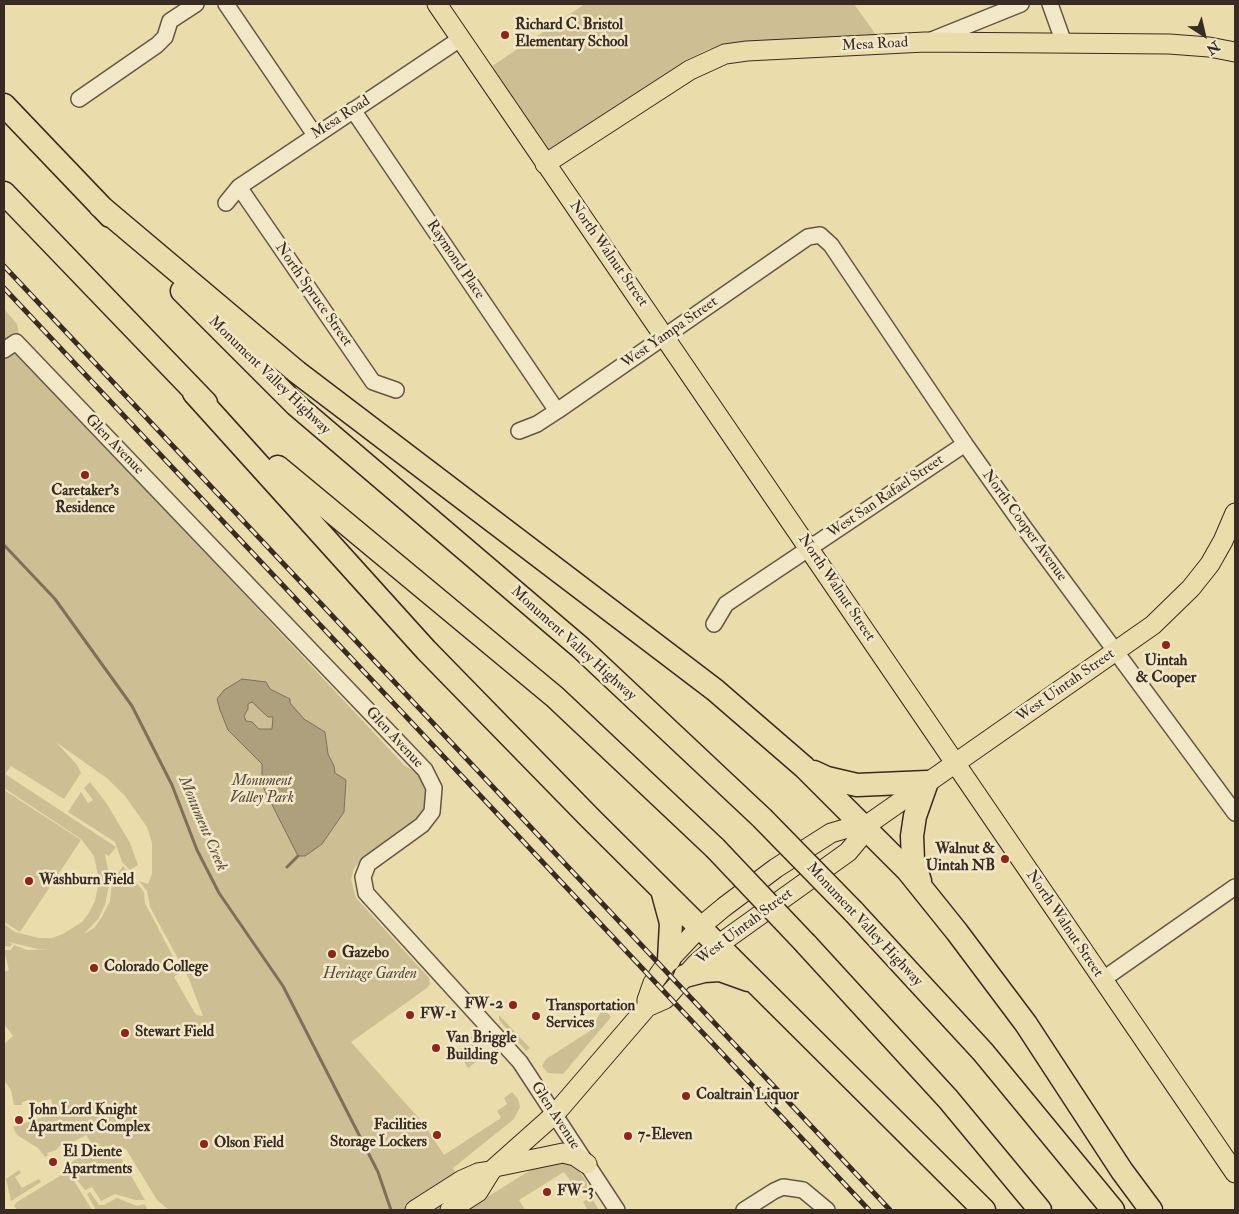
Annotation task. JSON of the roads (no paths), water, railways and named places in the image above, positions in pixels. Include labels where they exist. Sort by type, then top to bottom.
[{"type":"highway","name":"Monument Valley Highway","points":[[4,105],[224,335],[296,405],[581,648],[762,818],[853,911],[983,1052],[1113,1210]]},
{"type":"highway","points":[[4,193],[194,393],[426,650],[756,984],[984,1210]]},
{"type":"highway","points":[[100,206],[297,372],[714,690],[804,766],[922,889],[1026,1024],[1122,1171],[1151,1210]]},
{"type":"highway","points":[[194,393],[317,502],[555,697],[715,848],[948,1099],[1040,1210]]},
{"type":"highway","points":[[804,766],[827,778],[858,785],[927,782],[915,816],[912,836],[913,860],[922,889]]},
{"type":"highway","points":[[662,889],[672,923],[669,960]]},
{"type":"highway","points":[[685,976],[704,970],[720,970],[756,984]]},
{"type":"main road","name":"North Walnut Street","points":[[437,4],[1235,1173]]},
{"type":"main road","name":"Mesa Road","points":[[545,164],[690,70],[726,54],[747,51],[925,42],[1169,44],[1209,47],[1235,52]]},
{"type":"main road","name":"West Uintah Street","points":[[647,1007],[655,1006],[665,999],[685,976],[718,945],[848,852],[858,840],[864,827],[1152,625],[1191,588],[1223,541],[1235,513]]},
{"type":"main road","name":"West Uintah Street","points":[[450,1210],[473,1196],[485,1184],[493,1169],[555,1114],[647,1007],[652,983],[669,960],[700,927],[776,868],[831,833],[848,828],[864,827]]},
{"type":"main road","points":[[493,1169],[562,1153],[575,1156],[587,1164]]},
{"type":"main road","name":"West Uintah Street","points":[[415,1210],[462,1180],[493,1169]]},
{"type":"street","points":[[79,99],[157,45],[165,37],[170,21],[196,4]]},
{"type":"street","points":[[226,4],[315,135]]},
{"type":"street","points":[[925,42],[1021,4]]},
{"type":"street","points":[[1050,4],[1064,43]]},
{"type":"street","name":"Mesa Road","points":[[226,203],[239,187],[460,39]]},
{"type":"street","name":"Raymond Place","points":[[353,110],[557,411]]},
{"type":"street","name":"North Spruce Street","points":[[239,187],[373,382],[396,390]]},
{"type":"street","name":"West Yampa Street","points":[[519,431],[537,424],[557,411],[808,237],[820,235]]},
{"type":"street","name":"North Cooper Avenue","points":[[820,235],[831,245],[965,444],[1235,813]]},
{"type":"street","name":"Glen Avenue","points":[[10,346],[425,770],[434,788],[432,812],[422,825],[368,864],[363,877],[366,893],[511,1052],[555,1114],[617,1210]]},
{"type":"street","name":"West San Rafael Street","points":[[714,624],[726,604],[965,444]]},
{"type":"street","points":[[1102,980],[1235,887]]},
{"type":"street","points":[[744,1210],[783,1187],[793,1187],[810,1195],[827,1210]]},
{"type":"waterway","name":"Monument Creek","points":[[4,545],[55,599],[132,706],[172,785],[197,850],[219,893],[283,986],[378,1172],[391,1210]]},
{"type":"waterway","points":[[287,867],[298,856]]},
{"type":"railway","points":[[4,266],[890,1210]]},
{"type":"railway","points":[[4,288],[869,1210]]},
{"type":"place","name":"Richard C. Bristol Elementary School","points":[[505,35]]},
{"type":"place","name":"Caretaker's Residence","points":[[85,475]]},
{"type":"place","name":"Uintah & Cooper","points":[[1166,645]]},
{"type":"place","name":"Walnut & Uintah NB","points":[[1005,859]]},
{"type":"place","name":"Washburn Field","points":[[29,881]]},
{"type":"place","name":"Gazebo","points":[[332,954]]},
{"type":"place","name":"Colorado College","points":[[94,968]]},
{"type":"place","name":"FW-2","points":[[513,1005]]},
{"type":"place","name":"FW-1","points":[[410,1015]]},
{"type":"place","name":"Transportation Services","points":[[536,1016]]},
{"type":"place","name":"Stewart Field","points":[[125,1033]]},
{"type":"place","name":"Van Briggle Building","points":[[436,1048]]},
{"type":"place","name":"Coaltrain Liquor","points":[[686,1096]]},
{"type":"place","name":"John Lord Knight Apartment Complex","points":[[19,1120]]},
{"type":"place","name":"Facilities Storage Lockers","points":[[437,1135]]},
{"type":"place","name":"7-Eleven","points":[[628,1136]]},
{"type":"place","name":"Olson Field","points":[[204,1144]]},
{"type":"place","name":"El Diente Apartments","points":[[53,1162]]},
{"type":"place","name":"FW-3","points":[[547,1192]]},
{"type":"park label","name":"Monument Valley Park","points":[[262,790]]},
{"type":"park label","name":"Heritage Garden","points":[[370,975]]}]
